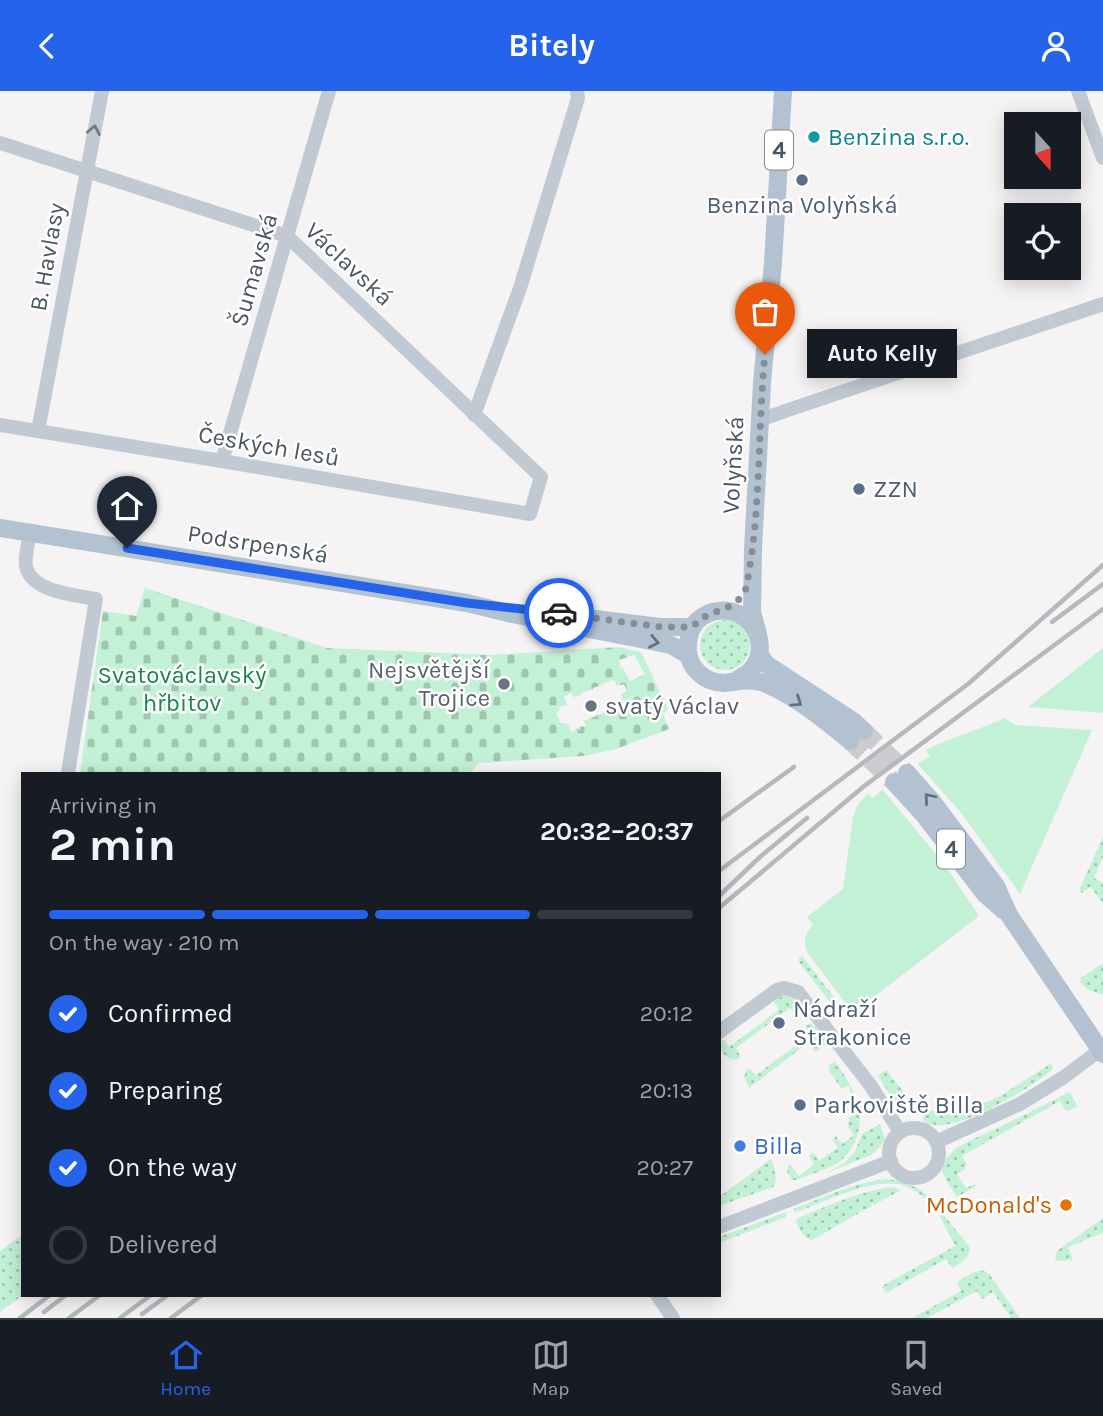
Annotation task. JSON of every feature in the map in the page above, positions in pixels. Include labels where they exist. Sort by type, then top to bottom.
[{"type":"main road","name":"Volyňská","points":[[758,634],[752,612],[752,549],[783,91]]},
{"type":"main road","name":"Podsrpenská","points":[[0,528],[467,603],[660,627],[693,627],[708,614],[722,611]]},
{"type":"main road","name":"Volyňská","points":[[722,611],[742,596],[746,589],[752,549]]},
{"type":"main road","name":"Podsrpenská","points":[[467,603],[671,645],[688,655],[698,673],[707,679],[727,683],[737,680],[755,681],[772,687],[857,736],[853,721],[766,664],[759,654]]},
{"type":"main road","points":[[722,611],[743,615],[752,623],[758,634]]},
{"type":"main road","points":[[688,655],[687,643],[693,627]]},
{"type":"main road","name":"4","points":[[758,634],[759,654]]},
{"type":"main road","points":[[737,680],[751,670],[759,654]]},
{"type":"main road","name":"4","points":[[901,778],[931,800],[968,848],[996,886],[1009,915],[1102,1050]]},
{"type":"street","name":"B. Havlasy","points":[[38,431],[102,91]]},
{"type":"street","name":"Šumavská","points":[[222,461],[329,91]]},
{"type":"street","points":[[474,415],[520,288],[578,99],[577,91]]},
{"type":"street","points":[[1079,91],[1103,158]]},
{"type":"street","name":"Václavská","points":[[0,143],[287,236],[541,477],[530,514]]},
{"type":"street","points":[[760,420],[1103,304]]},
{"type":"street","name":"Českých lesů","points":[[0,425],[530,514]]},
{"type":"street","points":[[30,533],[25,565],[34,581],[54,590],[96,599],[68,772]]},
{"type":"street","points":[[721,1031],[777,990],[798,992],[871,1086],[901,1132]]},
{"type":"street","points":[[936,1142],[1020,1104],[1102,1050]]},
{"type":"street","points":[[912,1128],[922,1129],[936,1142],[936,1163],[923,1175],[903,1175],[891,1161],[890,1146],[901,1132],[912,1128]]},
{"type":"street","points":[[721,1226],[891,1161]]},
{"type":"street","points":[[658,1297],[673,1318]]},
{"type":"green space","name":"Svatováclavský hřbitov","points":[[145,588],[327,648],[492,655],[619,647],[641,652],[668,709],[663,714],[669,729],[616,749],[584,756],[479,763],[471,772],[80,772],[103,611],[136,616]],"holes":[[[634,655],[645,674],[630,681],[620,667],[619,660]],[[614,680],[617,686],[624,684],[627,691],[621,694],[624,702],[584,721],[586,726],[580,727],[580,730],[577,728],[572,733],[568,724],[559,722],[556,714],[559,707],[567,705],[564,697],[571,693],[574,698],[576,695],[577,697],[585,691]]]},
{"type":"green space","points":[[725,620],[743,627],[750,645],[743,663],[725,670],[707,663],[700,645],[707,627]]},
{"type":"green space","points":[[1103,648],[1103,713],[1028,707]]},
{"type":"green space","points":[[1005,718],[1015,725],[1092,730],[1020,894],[962,814],[918,764],[930,756],[926,750]]},
{"type":"green space","points":[[883,790],[944,864],[979,916],[853,1013],[807,952],[805,938],[813,925],[807,917],[843,889],[853,817],[857,806],[868,793],[872,798]]},
{"type":"green space","points":[[1103,837],[1103,856],[1094,878],[1103,883],[1103,904],[1091,887],[1081,893],[1080,888]]},
{"type":"green space","points":[[802,956],[837,1001],[833,1006],[799,962]]},
{"type":"green space","points":[[1103,963],[1103,995],[1087,989],[1080,982],[1081,978]]},
{"type":"green space","points":[[783,996],[797,1001],[801,1009],[798,1015],[790,1008],[736,1048],[739,1059],[725,1056],[721,1050],[721,1041],[724,1040],[729,1047],[779,1010],[774,1002]]},
{"type":"green space","points":[[811,1024],[817,1027],[828,1043],[815,1052],[808,1043],[749,1088],[744,1077],[747,1069],[756,1075],[810,1035],[805,1026]]},
{"type":"green space","points":[[835,1061],[852,1089],[856,1099],[859,1131],[848,1153],[838,1163],[792,1180],[787,1171],[790,1164],[799,1176],[814,1164],[809,1156],[813,1153],[819,1161],[838,1147],[832,1139],[836,1136],[842,1144],[854,1135],[848,1127],[849,1117],[857,1114],[849,1086],[841,1088],[829,1071],[829,1066]]},
{"type":"green space","points":[[1050,1064],[1053,1066],[1052,1070],[1042,1078],[975,1116],[944,1125],[927,1124],[923,1120],[925,1110],[950,1113],[974,1108],[1002,1095]]},
{"type":"green space","points":[[886,1070],[903,1091],[903,1099],[896,1104],[878,1076]]},
{"type":"green space","points":[[1070,1092],[1077,1106],[1068,1111],[1060,1101],[962,1156],[967,1165],[957,1174],[966,1188],[975,1184],[976,1186],[957,1197],[942,1170],[945,1160],[955,1149]]},
{"type":"green space","points":[[880,1124],[885,1139],[880,1147],[871,1155],[827,1173],[851,1156],[862,1134]]},
{"type":"green space","points":[[771,1159],[776,1177],[773,1187],[721,1205],[721,1196]]},
{"type":"green space","points":[[887,1179],[916,1187],[938,1206],[934,1207],[908,1187],[882,1184],[867,1186],[797,1212],[793,1209],[851,1187]]},
{"type":"green space","points":[[892,1187],[901,1190],[882,1198],[883,1200],[874,1205],[872,1203],[872,1206],[863,1211],[860,1209],[861,1212],[812,1240],[804,1235],[797,1223],[796,1220],[800,1217],[845,1199]]},
{"type":"green space","points":[[786,1212],[786,1217],[721,1242],[721,1236]]},
{"type":"green space","points":[[943,1214],[969,1246],[967,1257],[952,1268],[946,1259],[886,1293],[882,1286],[955,1246],[940,1216]]},
{"type":"green space","points":[[1103,1218],[1103,1233],[1068,1247],[1073,1259],[1055,1260],[1057,1251]]},
{"type":"green space","points":[[19,1237],[21,1296],[0,1312],[0,1251]]},
{"type":"green space","points":[[982,1270],[989,1274],[1020,1318],[1011,1318],[993,1292],[982,1299],[977,1291],[927,1318],[912,1318],[961,1291],[957,1282]]},
{"type":"tunnel","points":[[864,731],[907,773]]},
{"type":"tunnel","points":[[850,741],[894,782]]},
{"type":"railway","points":[[721,869],[968,684],[1103,565]]},
{"type":"railway","points":[[1052,622],[1103,584]]},
{"type":"railway","points":[[721,906],[863,787],[1103,609]]},
{"type":"railway","points":[[721,820],[794,767]]},
{"type":"railway","points":[[721,894],[807,818]]},
{"type":"railway","points":[[20,1318],[47,1297]]},
{"type":"railway","points":[[44,1312],[63,1297]]},
{"type":"railway","points":[[69,1318],[97,1297]]},
{"type":"railway","points":[[120,1318],[148,1297]]},
{"type":"railway","points":[[142,1314],[165,1297]]},
{"type":"railway","points":[[171,1318],[199,1297]]},
{"type":"way so far","points":[[559,613],[660,627],[693,627],[708,614],[722,611],[742,596],[746,589],[752,549],[765,354]]},
{"type":"place","name":"Benzina s.r.o.","points":[[814,137]]},
{"type":"place","name":"Benzina Volyňská","points":[[802,180]]},
{"type":"place","name":"Auto Kelly","points":[[765,354]]},
{"type":"place","name":"ZZN","points":[[859,489]]},
{"type":"place","name":"Nejsvětější Trojice","points":[[504,684]]},
{"type":"place","name":"svatý Václav","points":[[591,706]]},
{"type":"place","name":"Nádraží Strakonice","points":[[779,1023]]},
{"type":"place","name":"Parkoviště Billa","points":[[800,1105]]},
{"type":"place","name":"Billa","points":[[740,1146]]},
{"type":"place","name":"McDonald's","points":[[1066,1205]]},
{"type":"route","points":[[127,548],[467,603],[559,613]]}]
